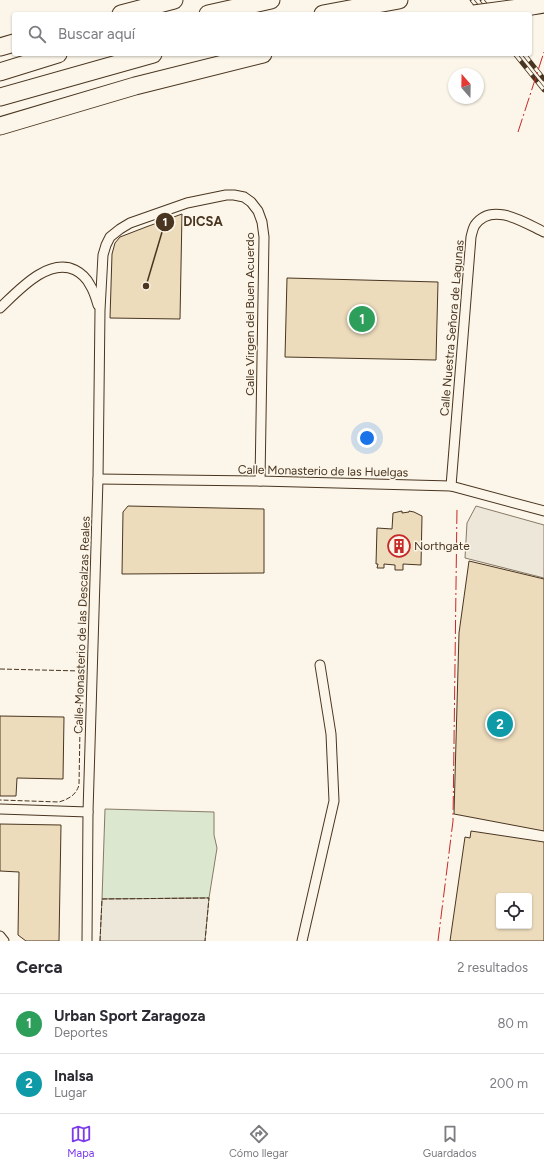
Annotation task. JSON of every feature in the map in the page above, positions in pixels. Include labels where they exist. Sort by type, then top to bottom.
[{"type":"highway","points":[[129,12],[174,0]]},
{"type":"highway","points":[[217,12],[271,0]]},
{"type":"highway","points":[[334,12],[399,0]]},
{"type":"highway","points":[[489,12],[544,4]]},
{"type":"highway","points":[[0,47],[12,44]]},
{"type":"highway","points":[[0,72],[52,56]]},
{"type":"highway","points":[[0,97],[146,56]]},
{"type":"highway","points":[[0,126],[135,86],[255,56]]},
{"type":"street","name":"Calle Virgen del Buen Acuerdo","points":[[100,310],[104,250],[110,237],[120,229],[130,223],[187,202],[234,195],[244,197],[251,202],[258,211],[262,222],[264,237],[260,481]]},
{"type":"street","name":"Calle Nuestra Señora de Lagunas","points":[[450,486],[471,237],[474,226],[481,219],[499,214],[510,216],[544,232]]},
{"type":"street","points":[[0,308],[37,276],[55,267],[62,267],[78,271],[84,276],[90,284],[100,310]]},
{"type":"street","name":"Calle Monasterio de las Descalzas Reales","points":[[87,941],[88,812],[98,480],[100,310]]},
{"type":"street","name":"Calle Monasterio de las Huelgas","points":[[98,480],[260,481],[450,486],[544,511]]},
{"type":"street","points":[[302,941],[334,802],[331,734],[320,665]]},
{"type":"street","points":[[0,809],[88,812]]},
{"type":"street","points":[[0,936],[4,941]]},
{"type":"green space","points":[[105,809],[214,812],[214,835],[217,848],[209,898],[102,899]]},
{"type":"shaded area","points":[[476,506],[544,525],[544,578],[465,558],[467,523]]},
{"type":"shaded area","points":[[209,898],[205,941],[100,941],[102,899]]},
{"type":"building","points":[[182,214],[180,319],[110,318],[112,254],[115,243],[120,237]]},
{"type":"building","points":[[287,278],[438,282],[436,360],[285,357]]},
{"type":"building","points":[[128,506],[264,509],[264,573],[122,574],[123,512]]},
{"type":"building","name":"Northgate","points":[[402,511],[402,513],[409,511],[414,512],[422,516],[421,565],[403,564],[403,570],[395,570],[395,565],[384,564],[384,568],[377,568],[377,528],[392,529],[393,513]]},
{"type":"building","points":[[469,561],[544,579],[544,831],[454,814],[459,633]]},
{"type":"building","points":[[0,716],[64,717],[63,779],[17,778],[16,796],[0,796]]},
{"type":"building","points":[[0,824],[61,825],[59,941],[26,941],[18,935],[19,872],[0,871]]},
{"type":"building","points":[[471,831],[544,842],[544,941],[450,941],[465,837],[470,838]]},
{"type":"railway","points":[[472,0],[481,12]]},
{"type":"railway","points":[[482,0],[491,12]]},
{"type":"railway","points":[[517,56],[544,90]]},
{"type":"railway","points":[[526,56],[544,79]]},
{"type":"fence","points":[[0,669],[81,671],[79,785],[76,791],[69,798],[59,802],[0,800]]},
{"type":"fence","points":[[100,941],[102,899],[209,898],[205,941]]},
{"type":"power","points":[[518,132],[544,52]]},
{"type":"power","points":[[438,941],[453,821],[457,508]]},
{"type":"place","name":"DICSA","points":[[146,286]]},
{"type":"place","name":"Urban Sport Zaragoza","points":[[362,319]]},
{"type":"place","name":"Northgate","points":[[399,546]]},
{"type":"place","name":"Inalsa","points":[[500,724]]}]
